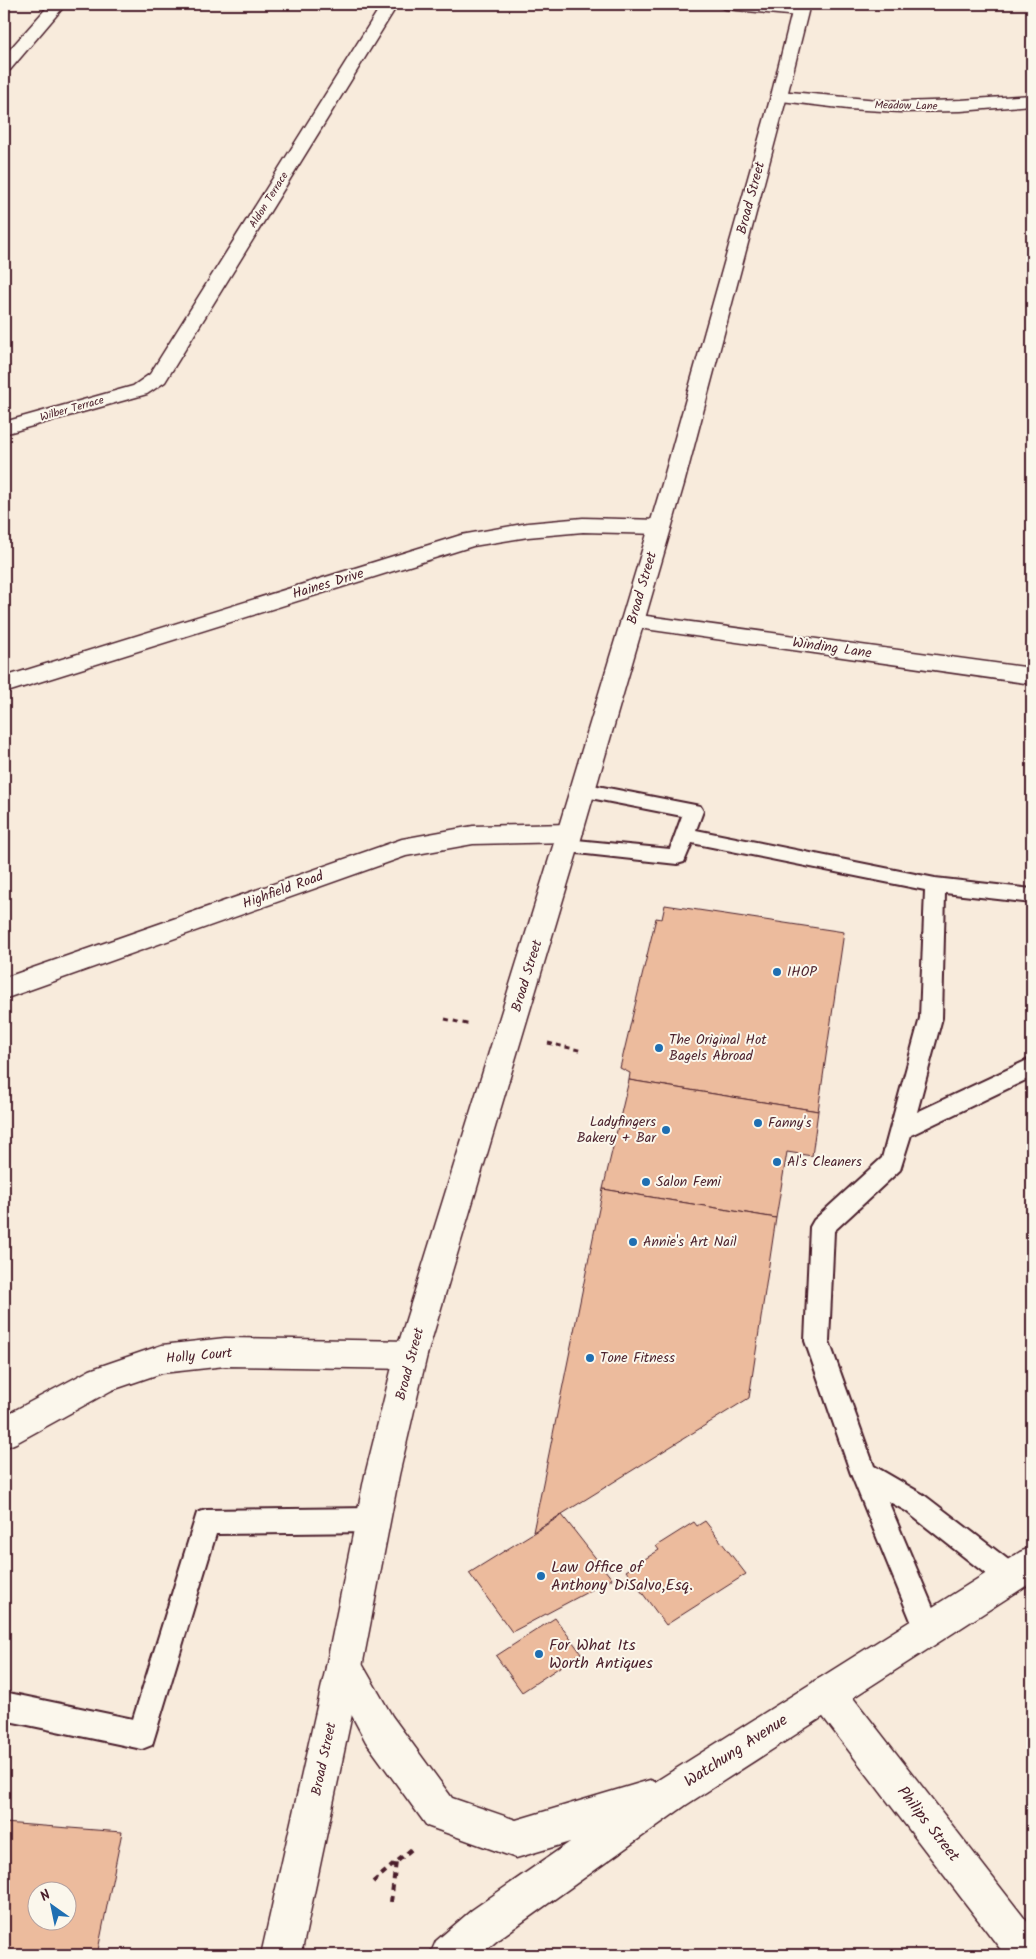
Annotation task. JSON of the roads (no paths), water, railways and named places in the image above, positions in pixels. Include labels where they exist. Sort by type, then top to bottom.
[{"type":"street","points":[[4,66],[58,4]]},
{"type":"street","name":"Aldon Terrace","points":[[140,390],[158,378],[390,4]]},
{"type":"street","points":[[726,4],[801,8]]},
{"type":"street","name":"Broad Street","points":[[281,1955],[344,1667],[382,1474],[411,1355],[568,840],[660,527],[779,96],[801,8]]},
{"type":"street","name":"Meadow Lane","points":[[779,96],[871,106],[916,108],[970,106],[1032,100]]},
{"type":"street","name":"Wilber Terrace","points":[[4,428],[140,390]]},
{"type":"street","name":"Haines Drive","points":[[4,685],[469,540],[528,530],[583,525],[660,527]]},
{"type":"street","name":"Winding Lane","points":[[632,621],[1032,676]]},
{"type":"street","name":"Highfield Road","points":[[4,989],[402,848],[473,835],[568,840]]},
{"type":"street","name":"Holly Court","points":[[4,1433],[101,1380],[162,1359],[225,1352],[411,1355]]},
{"type":"street","name":"Watchung Avenue","points":[[450,1955],[486,1924],[673,1792],[1021,1570]]},
{"type":"street","points":[[344,1667],[379,1729],[440,1813],[516,1839],[673,1792]]},
{"type":"street","name":"Philips Street","points":[[827,1693],[1029,1955]]},
{"type":"lane","points":[[568,840],[677,857],[693,811],[582,790]]},
{"type":"lane","points":[[685,835],[935,885],[1032,896]]},
{"type":"lane","points":[[928,1629],[864,1474],[817,1341],[822,1227],[892,1163],[931,1018],[935,885]]},
{"type":"lane","points":[[901,1130],[1032,1066]]},
{"type":"lane","points":[[864,1474],[915,1503],[1021,1570]]},
{"type":"lane","points":[[4,1706],[142,1735],[206,1522],[373,1520]]},
{"type":"place","name":"IHOP","points":[[777,972]]},
{"type":"place","name":"The Original Hot Bagels Abroad","points":[[659,1048]]},
{"type":"place","name":"Fanny's","points":[[758,1123]]},
{"type":"place","name":"Ladyfingers Bakery + Bar","points":[[666,1130]]},
{"type":"place","name":"Al's Cleaners","points":[[777,1162]]},
{"type":"place","name":"Salon Femi","points":[[646,1182]]},
{"type":"place","name":"Annie's Art Nail","points":[[633,1242]]},
{"type":"place","name":"Tone Fitness","points":[[590,1358]]},
{"type":"place","name":"Law Office of Anthony DiSalvo,Esq.","points":[[541,1576]]},
{"type":"place","name":"For What Its Worth Antiques","points":[[539,1654]]}]
